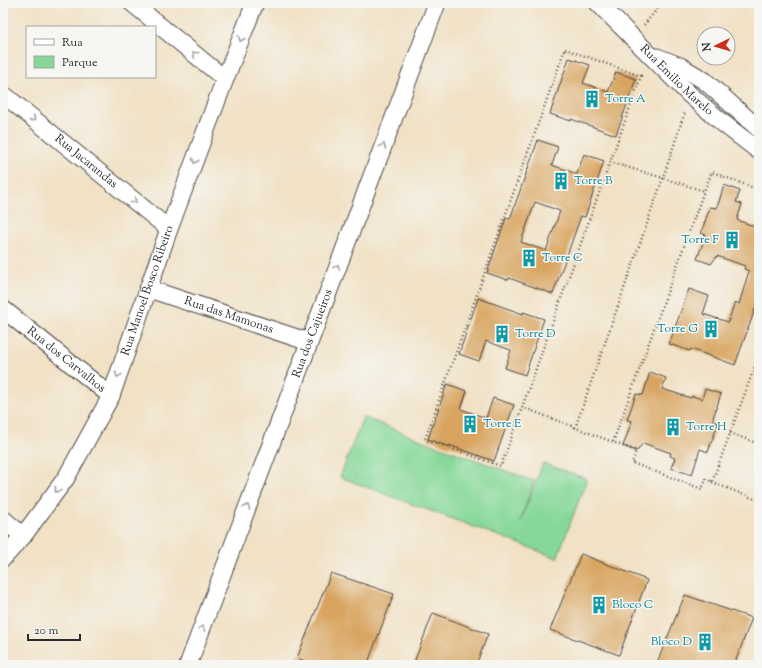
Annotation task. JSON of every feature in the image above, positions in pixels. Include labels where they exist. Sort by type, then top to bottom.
[{"type":"street","points":[[132,3],[225,79]]},
{"type":"street","name":"Rua Manoel Bosco Ribeiro","points":[[3,558],[23,536],[66,478],[111,396],[225,79],[256,3]]},
{"type":"street","name":"Rua dos Cajueiros","points":[[188,665],[437,3]]},
{"type":"street","name":"Rua Emilio Marelo","points":[[598,3],[690,95],[759,151]]},
{"type":"street","points":[[650,54],[680,66],[705,82],[759,129]]},
{"type":"street","name":"Rua Jacarandas","points":[[3,94],[170,229]]},
{"type":"street","points":[[724,124],[733,106]]},
{"type":"street","name":"Rua das Mamonas","points":[[149,289],[309,342]]},
{"type":"street","name":"Rua dos Carvalhos","points":[[3,309],[111,396]]},
{"type":"street","points":[[3,519],[23,536]]},
{"type":"path","points":[[634,38],[662,3]]},
{"type":"path","points":[[565,49],[640,76],[610,162],[501,466],[425,439],[565,49]]},
{"type":"path","points":[[575,428],[663,178],[690,95]]},
{"type":"path","points":[[610,162],[704,192]]},
{"type":"path","points":[[613,442],[712,172],[759,190]]},
{"type":"path","points":[[712,482],[759,356]]},
{"type":"path","points":[[522,408],[636,451],[632,463],[702,489],[706,479],[757,500]]},
{"type":"path","points":[[730,433],[759,444]]},
{"type":"green space","points":[[363,417],[429,443],[534,481],[520,523],[543,463],[587,479],[557,558],[340,477]]},
{"type":"building","name":"Torre A","points":[[569,58],[590,65],[583,83],[608,92],[616,72],[636,79],[616,135],[571,119],[571,121],[550,114]]},
{"type":"building","points":[[538,140],[558,147],[552,165],[577,174],[584,154],[604,161],[585,217],[581,216],[553,294],[509,278],[508,280],[487,273],[506,218],[510,219]],"holes":[[[535,202],[560,211],[546,251],[521,242]]]},
{"type":"building","points":[[724,185],[740,191],[736,202],[742,204],[737,220],[759,228],[759,298],[735,365],[691,349],[690,351],[669,344],[689,289],[709,296],[703,314],[728,322],[735,302],[739,304],[749,271],[744,269],[745,266],[717,256],[711,264],[697,259],[706,235],[701,233],[710,207],[717,208]]},
{"type":"building","name":"Torre D","points":[[478,298],[523,314],[523,312],[544,319],[525,375],[505,368],[511,350],[486,341],[479,361],[459,354]]},
{"type":"building","name":"Torre H","points":[[650,372],[666,378],[662,389],[691,398],[692,396],[702,399],[705,389],[721,394],[712,421],[718,423],[708,452],[700,449],[692,475],[671,468],[675,458],[670,456],[671,453],[643,443],[637,451],[623,446],[632,421],[627,420],[636,394],[643,395]]},
{"type":"building","name":"Torre E","points":[[447,384],[467,391],[461,409],[486,418],[493,398],[514,405],[494,461],[428,439]]},
{"type":"building","name":"Bloco C","points":[[581,554],[647,580],[619,655],[550,630]]},
{"type":"building","points":[[331,573],[394,594],[367,665],[316,665],[297,658]]},
{"type":"building","name":"Bloco D","points":[[685,595],[752,618],[734,665],[656,665]]},
{"type":"building","points":[[433,613],[488,634],[476,665],[413,665]]},
{"type":"place","name":"Torre A","points":[[592,99]]},
{"type":"place","name":"Torre B","points":[[561,181]]},
{"type":"place","name":"Torre F","points":[[732,240]]},
{"type":"place","name":"Torre C","points":[[529,258]]},
{"type":"place","name":"Torre G","points":[[711,329]]},
{"type":"place","name":"Torre D","points":[[502,334]]},
{"type":"place","name":"Torre E","points":[[470,424]]},
{"type":"place","name":"Torre H","points":[[673,427]]},
{"type":"place","name":"Bloco C","points":[[599,605]]},
{"type":"place","name":"Bloco D","points":[[705,642]]}]
